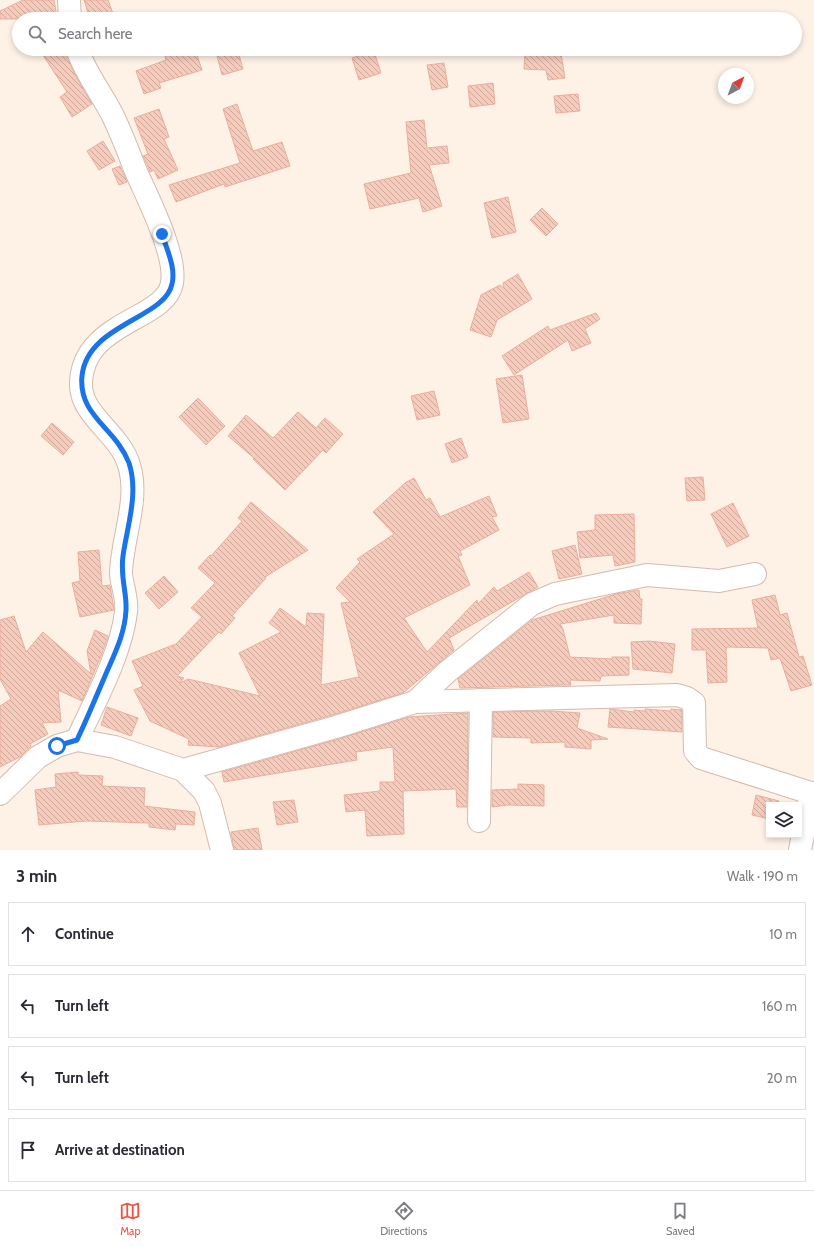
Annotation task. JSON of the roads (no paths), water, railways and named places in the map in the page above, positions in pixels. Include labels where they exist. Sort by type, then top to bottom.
[{"type":"street","points":[[69,0],[70,12]]},
{"type":"street","points":[[77,740],[122,638],[126,609],[121,572],[131,509],[132,484],[129,466],[123,448],[86,405],[81,388],[82,374],[86,360],[97,345],[110,333],[158,304],[168,295],[172,284],[172,273],[162,234],[113,116],[80,56]]},
{"type":"street","points":[[415,702],[447,672],[532,604],[555,594],[647,576],[719,581],[755,574]]},
{"type":"street","points":[[183,770],[336,727],[415,702],[677,695],[687,698],[694,703],[695,751],[701,758],[812,794],[800,850]]},
{"type":"street","points":[[479,821],[481,700]]},
{"type":"street","points":[[0,794],[38,757],[57,746],[77,740],[115,748],[183,770],[204,791],[210,803],[222,850]]}]
